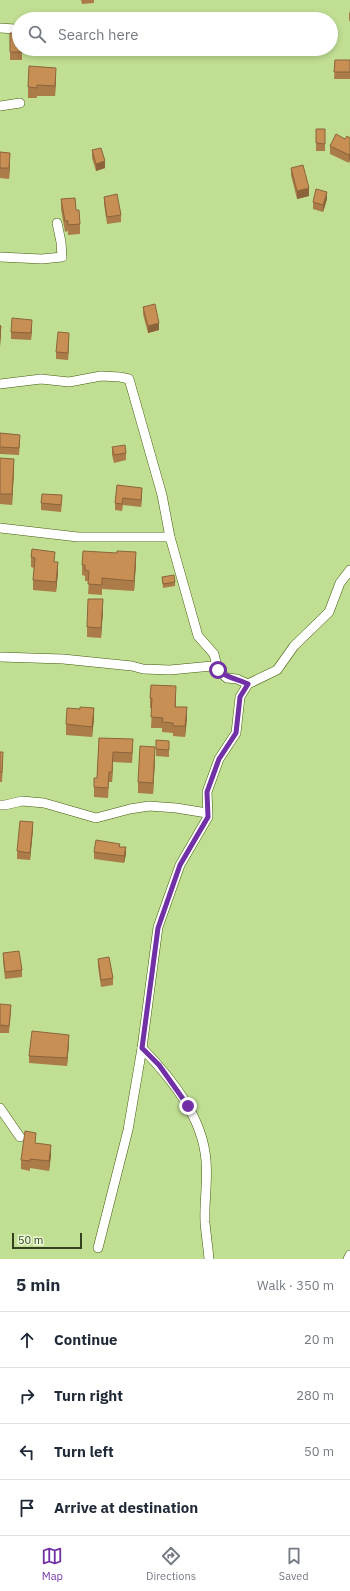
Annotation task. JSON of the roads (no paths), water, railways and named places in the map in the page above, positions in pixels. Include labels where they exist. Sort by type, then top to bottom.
[{"type":"street","points":[[0,28],[12,29]]},
{"type":"street","points":[[0,106],[20,103]]},
{"type":"street","points":[[0,257],[42,259],[62,257],[57,223]]},
{"type":"street","points":[[0,384],[41,379],[69,382],[101,376],[120,377],[129,380],[162,495],[170,537],[198,636],[214,654],[218,670]]},
{"type":"street","points":[[0,528],[78,537],[170,537]]},
{"type":"street","points":[[98,1248],[128,1130],[142,1048],[158,928],[180,865],[208,817],[207,792],[219,759],[236,733],[240,697],[248,684],[277,670],[294,646],[329,612],[340,583],[350,570]]},
{"type":"street","points":[[0,657],[63,660],[132,666],[150,670],[170,670],[212,666],[227,678],[237,679],[248,684]]},
{"type":"street","points":[[0,805],[22,801],[44,803],[96,818],[130,809],[149,806],[208,813]]},
{"type":"street","points":[[142,1048],[159,1065],[184,1100],[200,1129],[206,1160],[205,1222],[209,1259]]},
{"type":"street","points":[[0,1108],[20,1137]]},
{"type":"street","points":[[348,1259],[350,1255]]}]
